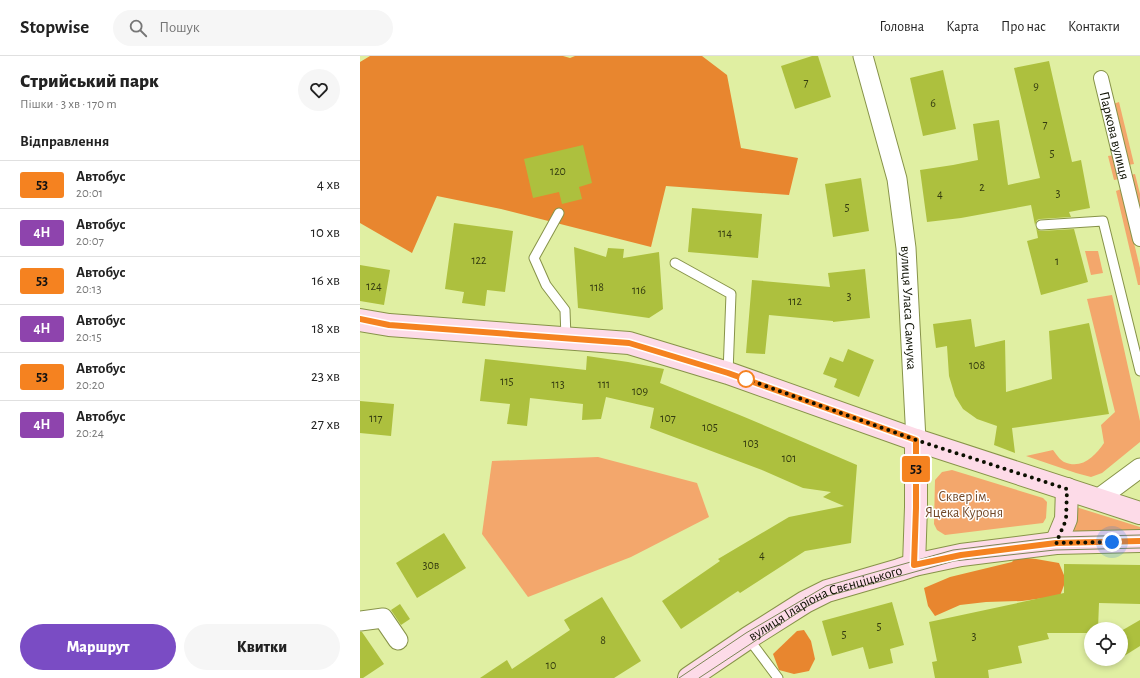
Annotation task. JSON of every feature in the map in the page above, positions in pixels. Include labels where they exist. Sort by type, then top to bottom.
[{"type":"main road","points":[[360,320],[389,325],[629,343],[728,373],[916,440],[1140,513]]},
{"type":"main road","name":"вулиця Уласа Самчука","points":[[914,565],[916,440]]},
{"type":"main road","points":[[1056,543],[1066,520],[1067,489]]},
{"type":"main road","name":"вулиця Іларіона Свєнціцького","points":[[689,678],[805,602],[827,591],[914,565],[961,555],[1056,543],[1140,541]]},
{"type":"street","name":"вулиця Уласа Самчука","points":[[863,56],[897,179],[906,248],[916,440]]},
{"type":"street","name":"Паркова вулиця","points":[[1101,78],[1140,239]]},
{"type":"street","points":[[1098,499],[1140,468]]},
{"type":"street","points":[[360,621],[383,618],[398,640]]},
{"type":"lane","points":[[559,213],[534,258],[546,285],[566,310],[566,338]]},
{"type":"lane","points":[[1041,225],[1103,221],[1140,370]]},
{"type":"lane","points":[[675,263],[731,294],[728,373]]},
{"type":"lane","points":[[748,638],[778,678]]},
{"type":"green space","points":[[1119,102],[1134,164],[1128,165],[1113,104]]},
{"type":"green space","points":[[1114,155],[1119,179],[1114,180],[1108,156]]},
{"type":"green space","points":[[1135,174],[1140,194],[1140,213],[1130,175]]},
{"type":"green space","points":[[1121,189],[1140,268],[1140,285],[1138,285],[1116,191]]},
{"type":"green space","points":[[1085,251],[1098,251],[1103,273],[1091,275]]},
{"type":"green space","points":[[1112,295],[1140,421],[1140,442],[1102,473],[1091,477],[1026,456],[1053,450],[1064,462],[1077,464],[1082,463],[1092,457],[1104,443],[1101,425],[1115,412],[1087,299]]},
{"type":"green space","points":[[598,457],[697,483],[709,517],[631,557],[528,597],[482,534],[492,461]]},
{"type":"green space","name":"Сквер ім. Яцека Куроня","points":[[952,470],[1043,498],[1047,502],[1046,518],[1043,523],[945,535],[937,530],[934,524],[935,480],[942,472]]},
{"type":"green space","points":[[1076,507],[1140,527],[1140,531],[1073,532],[1076,520]]},
{"type":"shaded area","points":[[370,56],[563,56],[570,58],[575,56],[702,56],[727,75],[741,148],[798,158],[789,195],[666,186],[651,247],[501,209],[437,196],[412,253],[360,223],[360,62]]},
{"type":"shaded area","points":[[1016,557],[1059,563],[1066,580],[1058,601],[1044,598],[960,605],[935,616],[928,606],[924,588],[950,577],[1012,562]]},
{"type":"shaded area","points":[[804,630],[811,641],[815,659],[809,671],[794,674],[779,670],[773,654],[797,631]]},
{"type":"building","points":[[812,56],[818,56],[831,97],[795,109],[781,66]]},
{"type":"building","points":[[1049,61],[1072,162],[1081,160],[1090,208],[1069,212],[1071,217],[1040,219],[1037,220],[1035,225],[1031,205],[961,218],[927,222],[920,170],[978,160],[973,124],[999,120],[1008,185],[1040,178],[1014,68]]},
{"type":"building","points":[[943,70],[956,129],[923,136],[910,78]]},
{"type":"building","points":[[583,145],[592,183],[579,187],[582,199],[562,204],[559,192],[533,198],[524,159]]},
{"type":"building","points":[[861,178],[869,231],[833,237],[825,184]]},
{"type":"building","points":[[692,208],[762,214],[758,258],[688,252]]},
{"type":"building","points":[[454,223],[513,231],[505,292],[487,290],[485,306],[462,303],[464,292],[445,289]]},
{"type":"building","points":[[1036,227],[1041,231],[1074,229],[1088,282],[1041,295],[1027,241],[1038,238]]},
{"type":"building","points":[[574,247],[606,257],[608,248],[624,249],[623,258],[659,252],[663,309],[649,318],[578,308]]},
{"type":"building","points":[[360,265],[390,270],[384,305],[360,301]]},
{"type":"building","points":[[865,269],[870,318],[833,322],[769,315],[765,354],[746,353],[752,280],[830,287],[828,273]]},
{"type":"building","points":[[971,319],[975,347],[1005,340],[1006,392],[1052,379],[1049,331],[1089,323],[1109,414],[1012,428],[1015,453],[994,445],[997,426],[977,419],[963,409],[955,396],[949,376],[947,346],[936,348],[933,324]]},
{"type":"building","points":[[848,349],[874,360],[859,397],[834,387],[837,379],[823,374],[830,357],[843,362]]},
{"type":"building","points":[[587,356],[664,369],[660,383],[857,465],[851,543],[805,551],[740,593],[738,591],[681,629],[662,601],[720,561],[718,559],[789,517],[844,506],[823,497],[831,492],[803,488],[762,470],[650,428],[654,408],[606,397],[601,419],[582,420],[583,404],[530,398],[527,426],[507,424],[510,404],[480,401],[485,359],[586,370]]},
{"type":"building","points":[[360,401],[394,404],[391,436],[360,433]]},
{"type":"building","points":[[444,533],[466,568],[417,598],[396,563]]},
{"type":"building","points":[[1064,564],[1140,565],[1140,604],[1099,603],[1098,622],[1084,622],[1084,633],[1047,633],[1049,639],[1018,646],[1022,663],[988,670],[989,678],[935,678],[932,662],[937,661],[929,622],[1064,593]]},
{"type":"building","points":[[602,597],[641,661],[614,678],[480,678],[507,660],[512,669],[570,630],[564,620]]},
{"type":"building","points":[[892,602],[904,645],[890,649],[893,663],[869,669],[863,647],[832,656],[822,621]]},
{"type":"building","points":[[400,604],[410,619],[401,625],[391,610]]},
{"type":"building","points":[[1140,620],[1140,646],[1128,654],[1128,627]]},
{"type":"building","points":[[360,632],[362,632],[384,664],[363,678],[360,678]]},
{"type":"tram line","points":[[679,678],[746,633],[826,586],[953,550],[1059,537],[1140,535]]},
{"type":"tram line","points":[[699,678],[808,606],[828,596],[954,561],[1055,550],[1140,548]]},
{"type":"bus line","name":"53","points":[[360,319],[389,325],[629,343],[728,373],[916,440],[914,565],[961,555],[1056,543],[1140,541]]},
{"type":"route","points":[[746,379],[916,440],[1067,489],[1066,520],[1056,543],[1112,542]]}]
